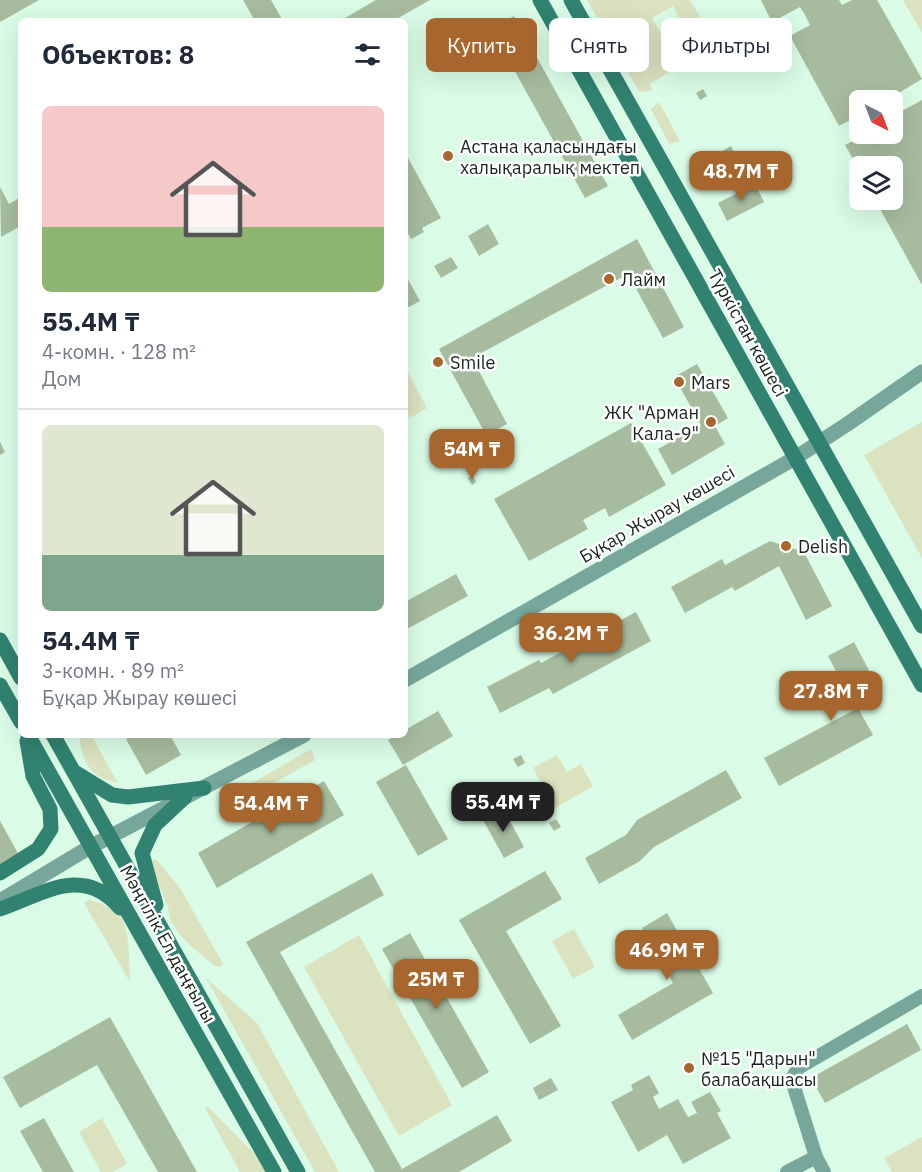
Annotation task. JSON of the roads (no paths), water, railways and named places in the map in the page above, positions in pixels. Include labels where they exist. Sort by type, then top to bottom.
[{"type":"main road","points":[[541,3],[554,13],[562,12],[570,0]]},
{"type":"main road","name":"Түркістан көшесі","points":[[570,0],[580,18]]},
{"type":"main road","name":"Түркістан көшесі","points":[[541,3],[549,18]]},
{"type":"main road","name":"Түркістан көшесі","points":[[580,72],[922,685]]},
{"type":"main road","name":"Түркістан көшесі","points":[[611,72],[922,626]]},
{"type":"main road","points":[[0,640],[18,673]]},
{"type":"main road","points":[[0,684],[18,717]]},
{"type":"main road","points":[[0,873],[38,849],[51,829],[50,809],[33,776],[28,738]]},
{"type":"main road","name":"Мәңгілік Ел даңғылы","points":[[30,738],[274,1172]]},
{"type":"main road","name":"Мәңгілік Ел даңғылы","points":[[55,738],[298,1172]]},
{"type":"main road","points":[[74,771],[112,795],[128,797],[204,788]]},
{"type":"main road","points":[[163,931],[142,853],[155,825],[185,798]]},
{"type":"main road","points":[[0,909],[71,885],[91,886],[111,898],[140,933]]},
{"type":"street","name":"Бұқар Жырау көшесі","points":[[408,678],[795,458],[922,372]]},
{"type":"street","points":[[0,901],[90,847],[298,738]]},
{"type":"street","points":[[824,1172],[816,1157],[794,1087],[793,1077],[798,1068],[922,996]]},
{"type":"street","points":[[787,1172],[816,1157]]},
{"type":"place","name":"Астана қаласындағы халықаралық мектеп","points":[[448,156]]},
{"type":"place","name":"Лайм","points":[[609,279]]},
{"type":"place","name":"Smile","points":[[438,362]]},
{"type":"place","name":"Mars","points":[[679,382]]},
{"type":"place","name":"ЖК \"Арман Кала-9\"","points":[[711,422]]},
{"type":"place","name":"Delish","points":[[786,546]]},
{"type":"place","name":"№15 \"Дарын\" балабақшасы","points":[[689,1068]]}]
